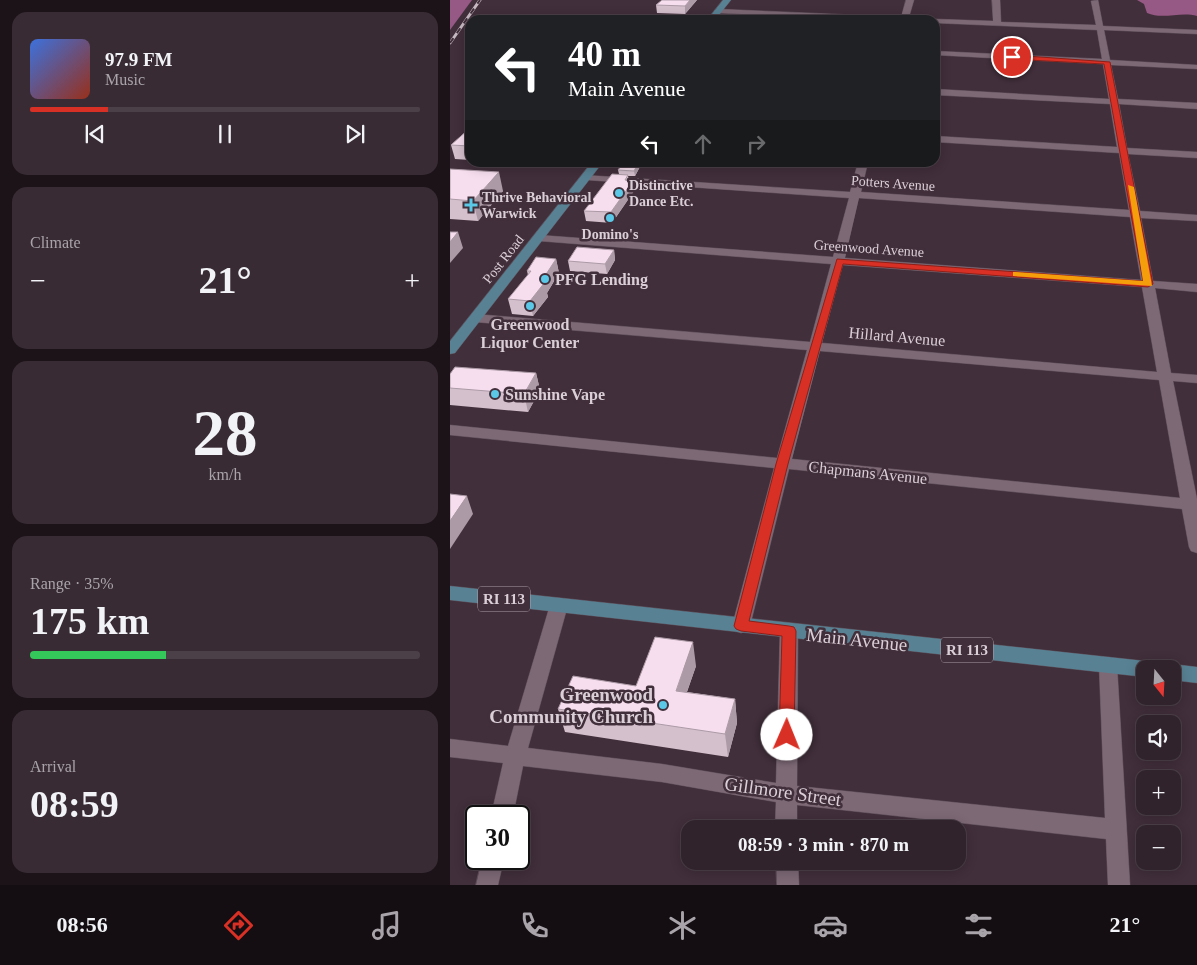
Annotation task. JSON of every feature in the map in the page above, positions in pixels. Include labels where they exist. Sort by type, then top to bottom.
[{"type":"main road","points":[[714,15],[727,0]]},
{"type":"main road","name":"Post Road","points":[[450,350],[594,167]]},
{"type":"main road","name":"Main Avenue","points":[[450,593],[1136,668]]},
{"type":"main road","points":[[1181,673],[1197,675]]},
{"type":"street","points":[[906,15],[910,0]]},
{"type":"street","points":[[996,0],[997,23]]},
{"type":"street","points":[[1095,1],[1166,377],[1193,505],[1197,547]]},
{"type":"street","points":[[718,11],[801,15]]},
{"type":"street","points":[[940,21],[1197,32]]},
{"type":"street","points":[[940,53],[1197,67]]},
{"type":"street","points":[[940,92],[1197,106]]},
{"type":"street","points":[[940,140],[1197,155]]},
{"type":"street","points":[[741,626],[782,464],[840,261],[862,167]]},
{"type":"street","name":"Potters Avenue","points":[[587,177],[1197,218]]},
{"type":"street","name":"Greenwood Avenue","points":[[539,238],[1197,288]]},
{"type":"street","name":"Hillard Avenue","points":[[475,318],[1197,379]]},
{"type":"street","name":"Chapmans Avenue","points":[[450,430],[1193,505]]},
{"type":"street","points":[[504,805],[515,756],[559,605]]},
{"type":"street","points":[[786,820],[789,631]]},
{"type":"street","points":[[1108,665],[1119,885]]},
{"type":"street","name":"Gillmore Street","points":[[450,748],[662,773],[785,794],[1116,830]]},
{"type":"street","points":[[487,885],[490,870]]},
{"type":"street","points":[[787,870],[788,885]]},
{"type":"shaded area","points":[[450,0],[472,0],[450,30]]},
{"type":"shaded area","points":[[1137,0],[1197,0],[1197,16],[1185,14],[1153,15],[1147,13],[1144,4]]},
{"type":"building","points":[[662,0],[690,0],[685,6],[656,5]]},
{"type":"building","points":[[465,132],[465,146],[451,145]]},
{"type":"building","points":[[620,167],[636,167],[634,171],[618,170]]},
{"type":"building","points":[[450,169],[499,172],[473,201],[450,199]]},
{"type":"building","points":[[612,174],[628,175],[625,180],[633,181],[611,212],[584,211]]},
{"type":"building","points":[[450,232],[458,232],[450,242]]},
{"type":"building","points":[[577,247],[614,250],[605,264],[568,261]]},
{"type":"building","points":[[536,257],[556,259],[541,282],[545,282],[530,301],[508,299],[531,271],[527,271]]},
{"type":"building","points":[[455,367],[536,373],[524,394],[450,388],[450,374]]},
{"type":"building","points":[[450,494],[467,496],[450,521]]},
{"type":"building","points":[[655,637],[693,642],[676,691],[735,699],[725,734],[558,709],[573,676],[636,686]]},
{"type":"railway","points":[[470,15],[480,0]]},
{"type":"railway","points":[[450,43],[465,22]]},
{"type":"slow traffic","points":[[1016,274],[1148,284],[1130,187]]},
{"type":"place","name":"Distinctive Dance Etc.","points":[[619,193]]},
{"type":"place","name":"Thrive Behavioral Warwick","points":[[471,205]]},
{"type":"place","name":"Domino's","points":[[610,218]]},
{"type":"place","name":"PFG Lending","points":[[545,279]]},
{"type":"place","name":"Greenwood Liquor Center","points":[[530,306]]},
{"type":"place","name":"Sunshine Vape","points":[[495,394]]},
{"type":"place","name":"Greenwood Community Church","points":[[663,705]]},
{"type":"route","points":[[787,735],[789,631],[741,626],[782,464],[840,261],[1148,284],[1107,62],[1012,57]]}]
